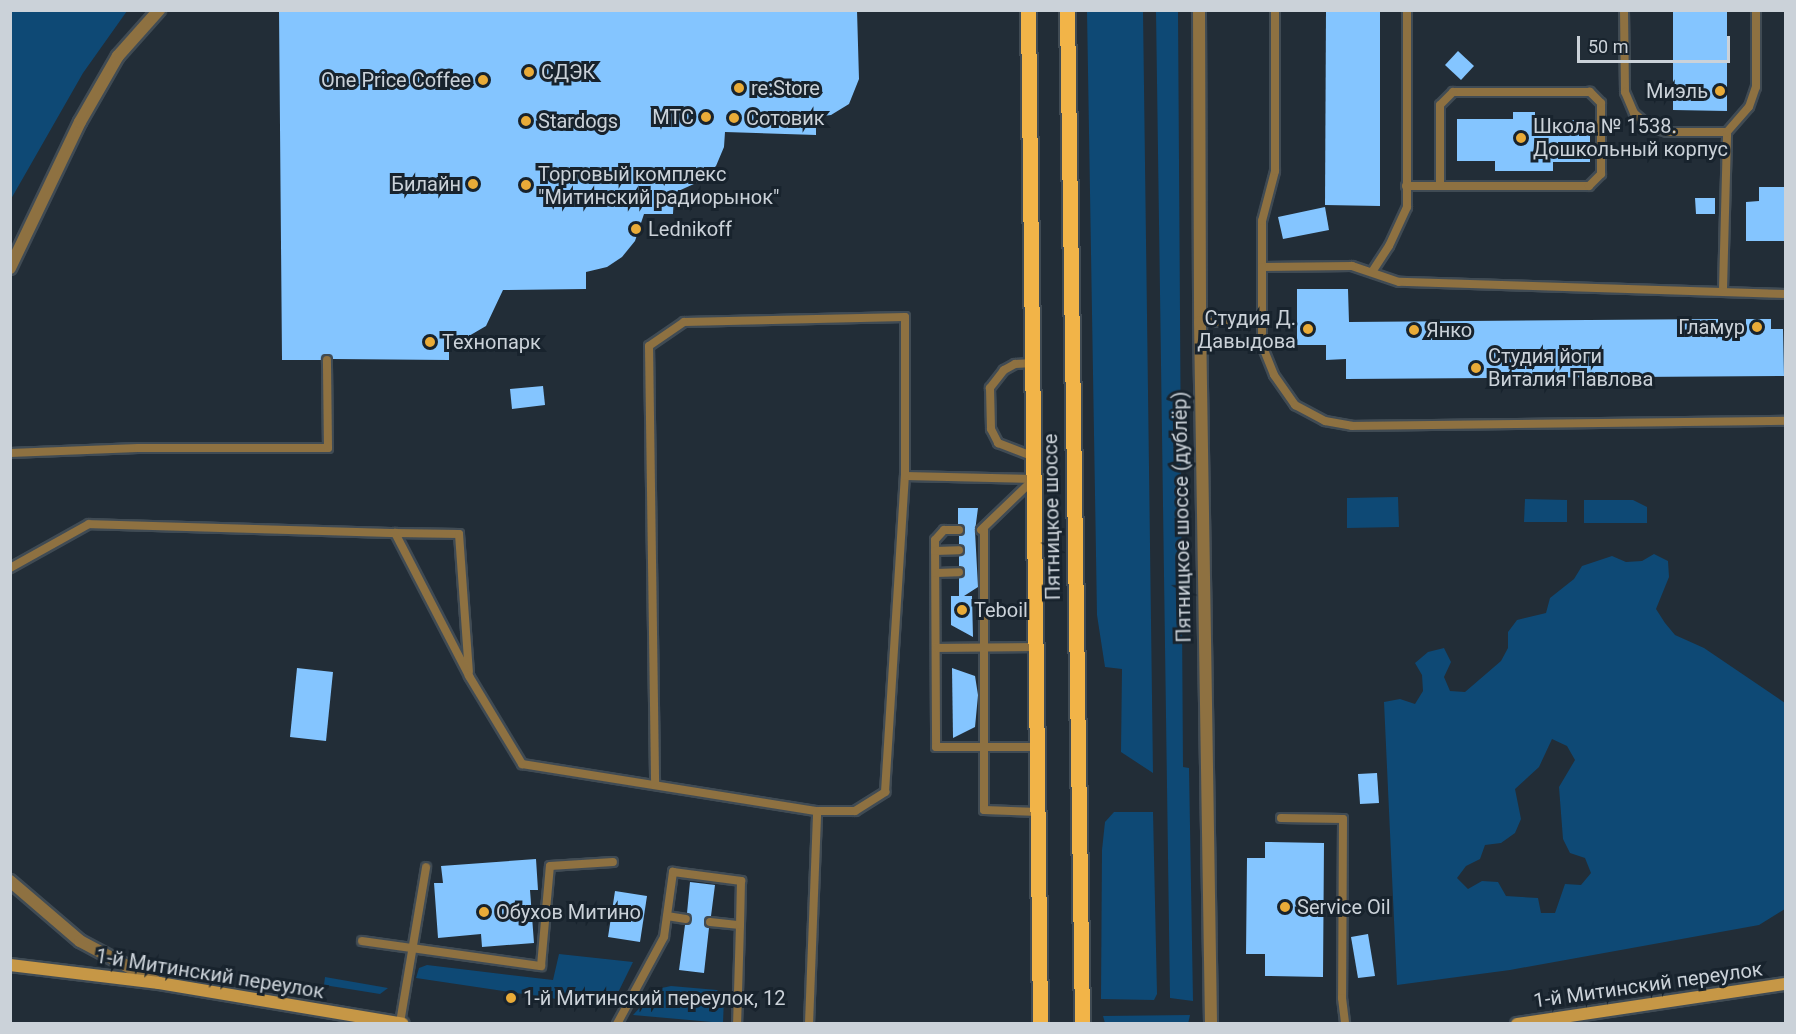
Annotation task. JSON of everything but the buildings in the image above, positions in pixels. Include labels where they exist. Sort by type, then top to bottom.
[{"type":"main road","name":"Пятницкое шоссе","points":[[1028,10],[1040,1023]]},
{"type":"main road","name":"Пятницкое шоссе","points":[[1067,10],[1082,1023]]},
{"type":"main road","name":"1-й Митинский переулок","points":[[10,965],[159,983],[402,1023]]},
{"type":"main road","name":"1-й Митинский переулок","points":[[1516,1023],[1785,984]]},
{"type":"street","points":[[10,268],[80,122],[118,56],[159,10]]},
{"type":"street","name":"Пятницкое шоссе (дублёр)","points":[[1199,10],[1200,322],[1211,1023]]},
{"type":"street","points":[[10,881],[80,941],[159,983]]},
{"type":"lane","points":[[1275,10],[1275,171],[1262,221],[1262,345],[1274,375],[1295,405],[1325,421],[1352,426],[1785,421]]},
{"type":"lane","points":[[1372,272],[1389,246],[1407,207],[1407,10]]},
{"type":"lane","points":[[1624,10],[1625,92],[1634,112],[1650,127],[1667,132],[1727,132]]},
{"type":"lane","points":[[1723,289],[1727,132],[1749,107],[1756,87],[1756,10]]},
{"type":"lane","points":[[1407,186],[1440,186],[1589,186],[1601,174],[1601,103],[1590,92],[1453,92],[1440,105],[1440,186]]},
{"type":"lane","points":[[1262,267],[1352,266],[1399,282],[1723,289],[1785,294]]},
{"type":"lane","points":[[395,533],[469,676],[522,764],[818,811],[855,811],[885,792],[905,476],[905,317],[684,322],[649,346],[655,785]]},
{"type":"lane","points":[[1200,322],[1262,322]]},
{"type":"lane","points":[[10,453],[138,448],[328,448],[327,360]]},
{"type":"lane","points":[[1033,363],[1016,364],[1004,370],[990,387],[991,429],[998,442],[1034,457]]},
{"type":"lane","points":[[905,476],[1034,479]]},
{"type":"lane","points":[[1034,479],[981,530],[980,572],[984,810],[1038,812]]},
{"type":"lane","points":[[10,568],[90,524],[459,534],[469,676]]},
{"type":"lane","points":[[958,530],[944,530],[935,540],[936,747],[1037,747]]},
{"type":"lane","points":[[935,551],[959,550]]},
{"type":"lane","points":[[936,573],[959,572]]},
{"type":"lane","points":[[936,648],[1036,647]]},
{"type":"lane","points":[[809,1023],[818,811]]},
{"type":"lane","points":[[1281,818],[1343,819],[1342,998],[1345,1023]]},
{"type":"lane","points":[[362,940],[413,950],[541,966],[550,866],[612,862]]},
{"type":"lane","points":[[402,1023],[426,867]]},
{"type":"lane","points":[[617,1023],[664,937],[673,872],[741,880],[737,1023]]},
{"type":"lane","points":[[668,916],[686,919]]},
{"type":"lane","points":[[710,922],[740,925]]},
{"type":"shaded area","points":[[10,11],[127,11],[83,73],[11,199]]},
{"type":"shaded area","points":[[1087,11],[1143,11],[1153,773],[1121,752],[1122,669],[1105,667],[1097,615]]},
{"type":"shaded area","points":[[1156,11],[1178,11],[1183,767],[1189,768],[1193,1001],[1170,998]]},
{"type":"shaded area","points":[[1398,497],[1399,527],[1347,528],[1347,498]]},
{"type":"shaded area","points":[[1525,499],[1567,500],[1567,522],[1524,522]]},
{"type":"shaded area","points":[[1584,500],[1633,500],[1647,507],[1647,523],[1584,523]]},
{"type":"shaded area","points":[[1654,554],[1668,561],[1669,577],[1656,609],[1675,635],[1704,648],[1785,703],[1785,909],[1759,925],[1510,970],[1397,985],[1384,702],[1400,699],[1415,704],[1423,691],[1422,675],[1415,663],[1428,652],[1444,648],[1451,662],[1444,677],[1450,691],[1465,692],[1501,661],[1508,648],[1508,632],[1517,620],[1546,613],[1550,598],[1574,579],[1582,566],[1612,556],[1626,562],[1642,561]],"holes":[[[1552,739],[1567,746],[1575,760],[1559,787],[1563,839],[1570,853],[1585,858],[1591,873],[1581,885],[1565,884],[1555,913],[1541,913],[1538,898],[1506,896],[1498,882],[1482,881],[1468,889],[1457,878],[1466,866],[1480,859],[1485,845],[1501,843],[1515,833],[1521,819],[1515,789],[1539,767]]]},
{"type":"shaded area","points":[[1114,812],[1153,812],[1157,994],[1154,1000],[1101,999],[1102,850],[1105,822]]},
{"type":"shaded area","points":[[559,954],[633,962],[611,1007],[416,978],[419,968],[427,965],[553,980]]},
{"type":"shaded area","points":[[325,977],[388,988],[380,994],[324,985]]},
{"type":"shaded area","points":[[671,986],[717,990],[724,998],[723,1023],[633,1015],[657,989]]},
{"type":"shaded area","points":[[1190,1015],[1188,1024],[1105,1023],[1103,1016]]},
{"type":"place","name":"СДЭК","points":[[529,72]]},
{"type":"place","name":"One Price Coffee","points":[[483,80]]},
{"type":"place","name":"re:Store","points":[[739,88]]},
{"type":"place","name":"Миэль","points":[[1720,91]]},
{"type":"place","name":"МТС","points":[[706,117]]},
{"type":"place","name":"Сотовик","points":[[734,118]]},
{"type":"place","name":"Stardogs","points":[[526,121]]},
{"type":"place","name":"Школа № 1538. Дошкольный корпус","points":[[1521,138]]},
{"type":"place","name":"Билайн","points":[[473,184]]},
{"type":"place","name":"Торговый комплекс \"Митинский радиорынок\"","points":[[526,185]]},
{"type":"place","name":"Lednikoff","points":[[636,229]]},
{"type":"place","name":"Гламур","points":[[1757,327]]},
{"type":"place","name":"Студия Д. Давыдова","points":[[1308,329]]},
{"type":"place","name":"Янко","points":[[1414,330]]},
{"type":"place","name":"Технопарк","points":[[430,342]]},
{"type":"place","name":"Студия йоги Виталия Павлова","points":[[1476,368]]},
{"type":"place","name":"Teboil","points":[[962,610]]},
{"type":"place","name":"Service Oil","points":[[1285,907]]},
{"type":"place","name":"Обухов Митино","points":[[484,912]]},
{"type":"place","name":"1-й Митинский переулок, 12","points":[[511,998]]}]
